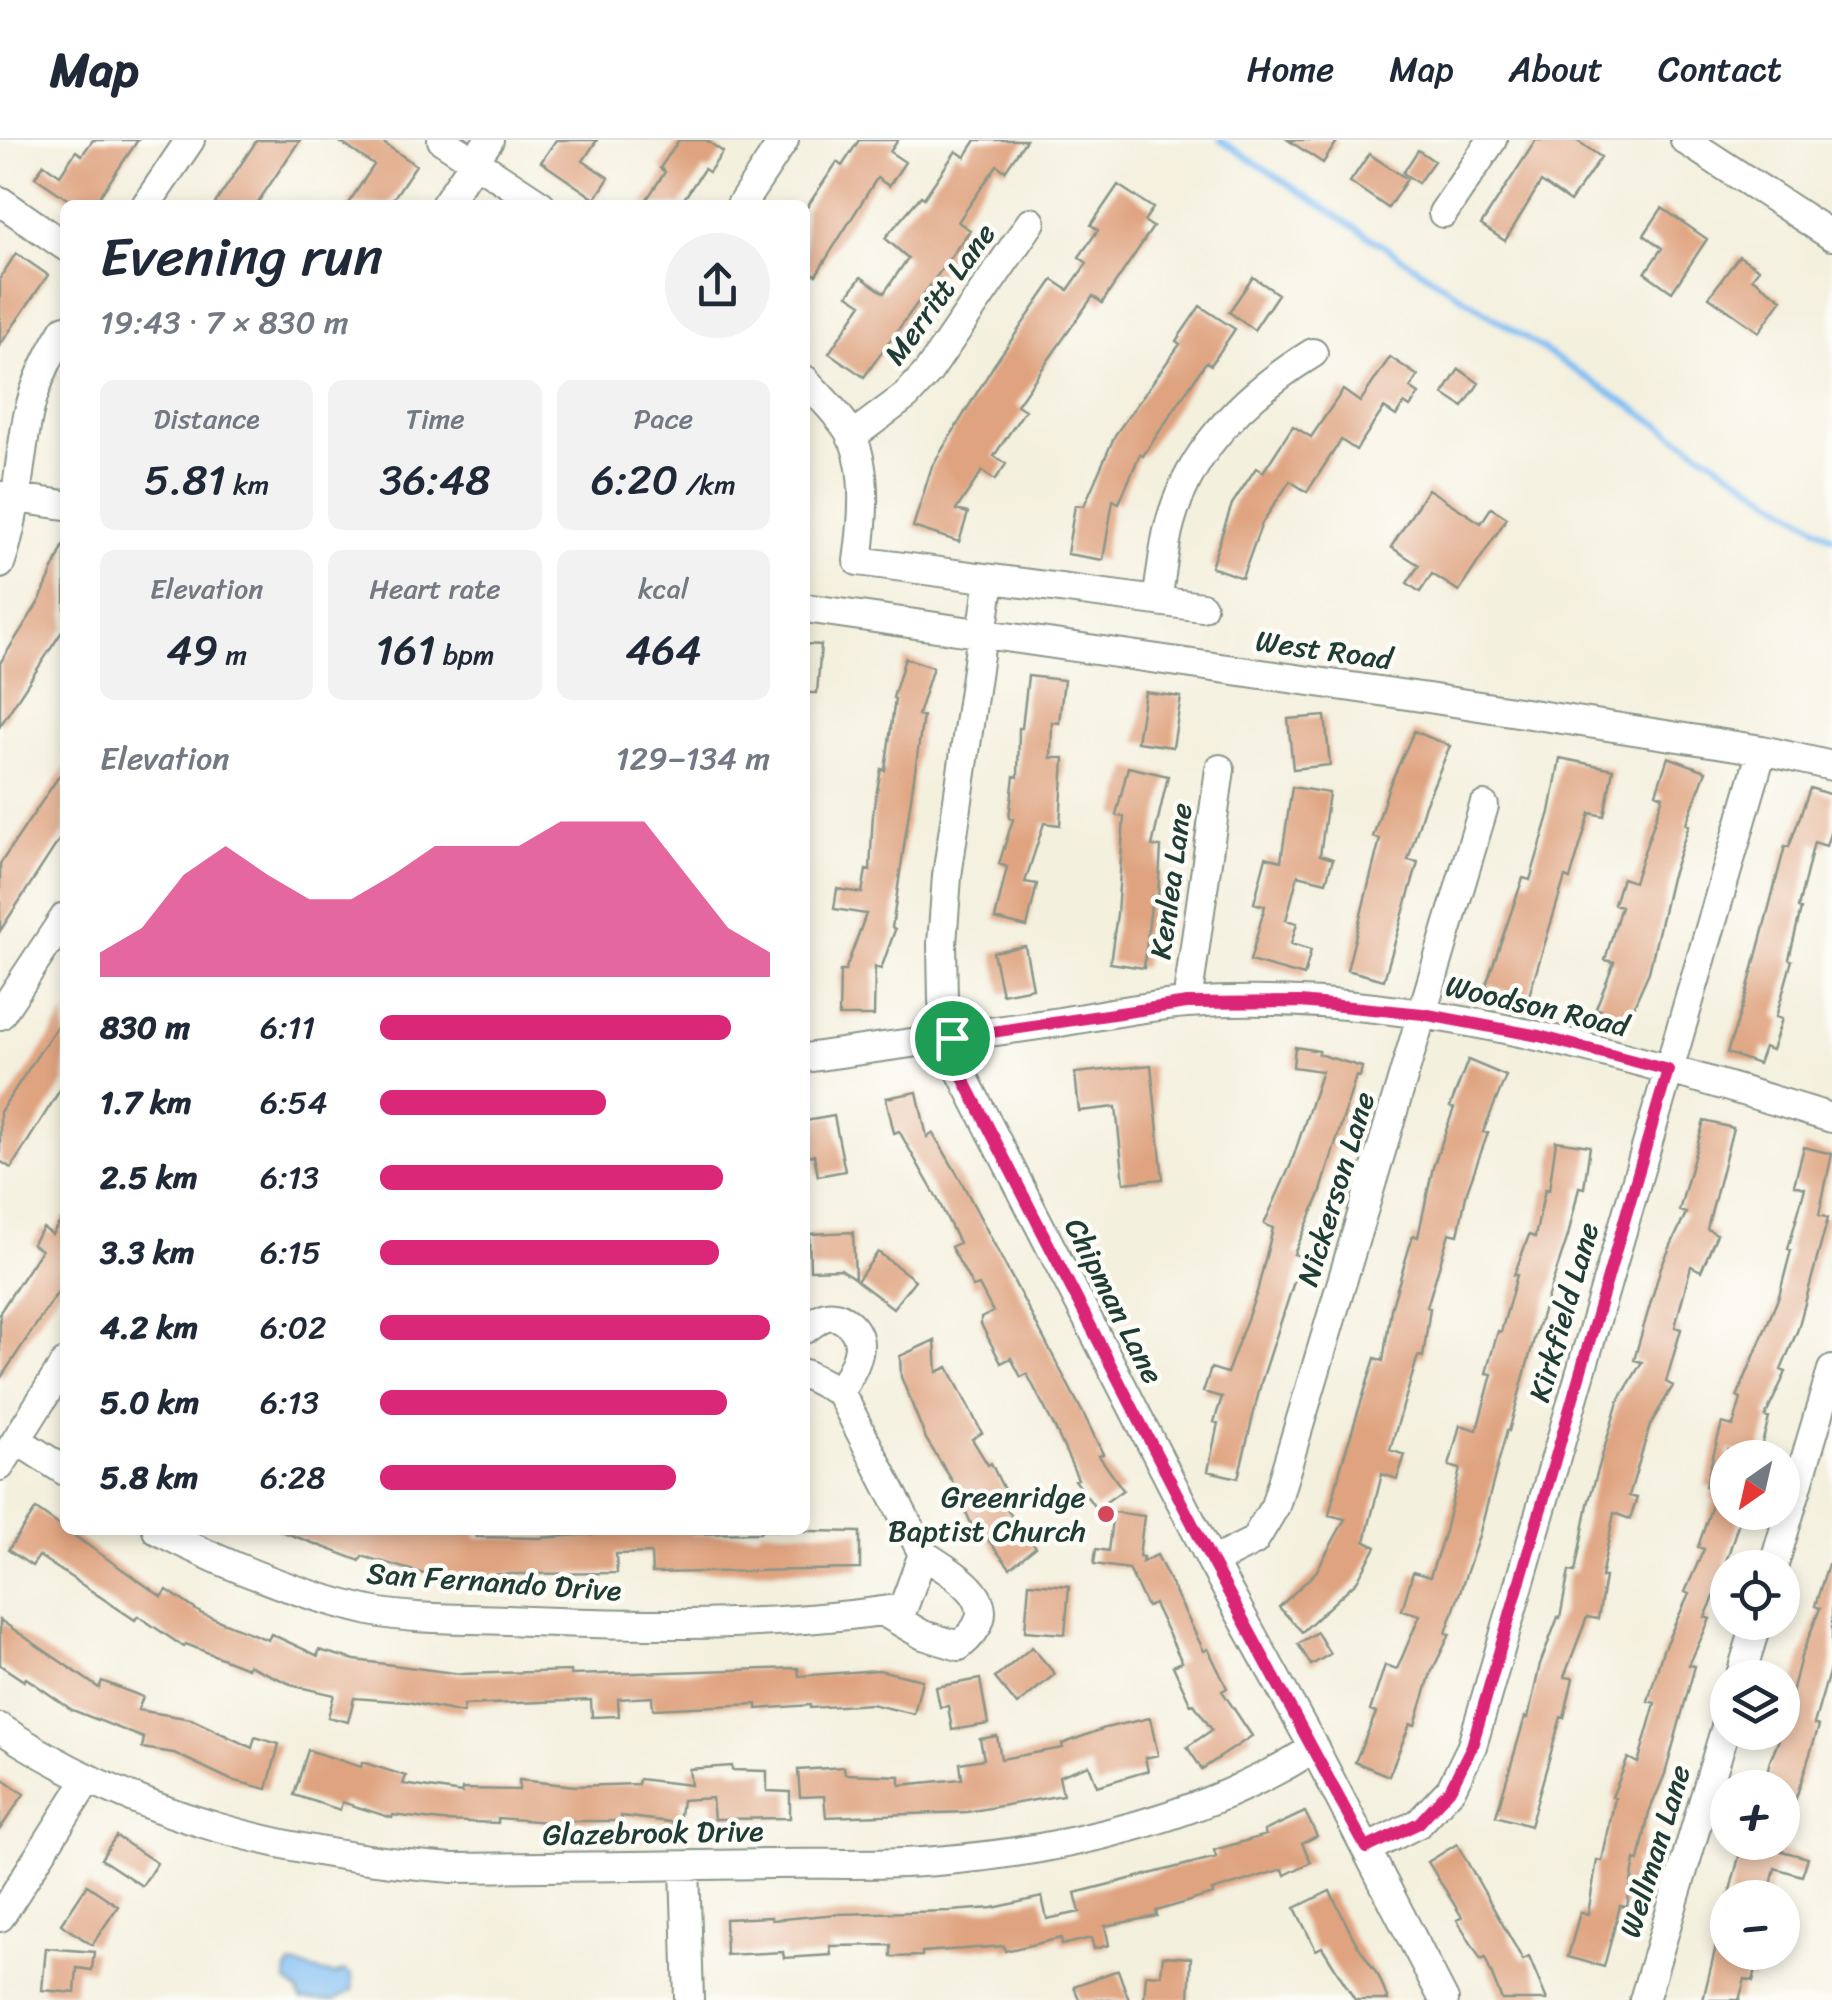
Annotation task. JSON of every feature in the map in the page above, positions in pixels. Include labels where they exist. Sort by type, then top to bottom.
[{"type":"street","points":[[149,200],[190,140]]},
{"type":"street","points":[[442,140],[481,151],[536,200]]},
{"type":"street","points":[[745,200],[784,140]]},
{"type":"street","points":[[1443,213],[1492,140]]},
{"type":"street","points":[[1685,140],[1832,236]]},
{"type":"street","points":[[448,200],[481,151]]},
{"type":"street","points":[[0,201],[60,243]]},
{"type":"street","name":"Merritt Lane","points":[[852,436],[906,396],[928,372],[1031,222]]},
{"type":"street","points":[[0,564],[12,529],[8,497],[28,412],[60,338]]},
{"type":"street","points":[[1156,601],[1169,528],[1204,450],[1231,414],[1270,380],[1313,353]]},
{"type":"street","points":[[810,386],[852,436],[864,519],[858,561],[1202,607]]},
{"type":"street","points":[[8,497],[60,505]]},
{"type":"street","name":"Chipman Lane","points":[[990,578],[943,927],[943,1001],[960,1072],[1212,1562],[1314,1748],[1444,2000]]},
{"type":"street","name":"West Road","points":[[810,609],[1762,750],[1832,766]]},
{"type":"street","name":"Kirkfield Lane","points":[[1366,1848],[1419,1823],[1451,1788],[1472,1746],[1762,750]]},
{"type":"street","name":"Kenlea Lane","points":[[1187,1003],[1220,768]]},
{"type":"street","name":"Nickerson Lane","points":[[1212,1562],[1254,1542],[1275,1506],[1484,806]]},
{"type":"street","points":[[0,1015],[60,925]]},
{"type":"street","name":"Woodson Road","points":[[810,1057],[1187,1003],[1300,1002],[1423,1014],[1539,1036],[1832,1118]]},
{"type":"street","points":[[810,1326],[824,1316],[839,1317],[853,1327],[859,1343],[856,1360],[840,1392]]},
{"type":"street","points":[[1778,1550],[1832,1370]]},
{"type":"street","points":[[0,1466],[60,1372]]},
{"type":"street","points":[[810,1377],[840,1392],[923,1554],[974,1589],[982,1616],[975,1633],[959,1646],[923,1634],[882,1611]]},
{"type":"street","points":[[17,1440],[60,1468]]},
{"type":"street","name":"San Fernando Drive","points":[[167,1535],[220,1562],[292,1589],[374,1611],[622,1625],[882,1611]]},
{"type":"street","points":[[882,1611],[903,1608],[923,1554]]},
{"type":"street","name":"Glazebrook Drive","points":[[0,1728],[41,1756],[88,1779],[161,1810],[240,1836],[388,1863],[453,1868],[946,1860],[1028,1848],[1163,1819],[1258,1780],[1314,1748]]},
{"type":"street","name":"Wellman Lane","points":[[1644,2000],[1719,1750]]},
{"type":"street","points":[[0,1916],[88,1779]]},
{"type":"street","points":[[685,1866],[689,2000]]},
{"type":"water","points":[[292,1965],[334,1975],[344,1971],[352,1975],[353,1990],[335,2000],[301,2000],[298,1991],[286,1981]]},
{"type":"building","points":[[93,140],[138,140],[97,200],[69,200],[35,177],[44,164],[60,175],[76,151],[82,155]]},
{"type":"building","points":[[257,140],[300,140],[259,200],[217,200]]},
{"type":"building","points":[[337,140],[379,140],[416,165],[392,200],[350,200],[374,165]]},
{"type":"building","points":[[556,140],[597,140],[583,161],[609,178],[595,199],[541,162]]},
{"type":"building","points":[[679,140],[706,140],[723,152],[709,172],[704,169],[683,200],[646,200],[665,172],[660,168]]},
{"type":"building","points":[[859,140],[898,140],[890,152],[905,162],[889,186],[877,178],[816,275],[810,271],[810,202],[837,162],[842,166]]},
{"type":"building","points":[[976,140],[1026,140],[1005,171],[997,165],[958,222],[970,230],[864,377],[829,353],[862,304],[848,295],[861,277],[884,293],[908,258],[885,238],[921,196],[924,198],[956,151],[965,157]]},
{"type":"building","points":[[1288,140],[1338,140],[1323,163]]},
{"type":"building","points":[[1536,140],[1576,140],[1601,157],[1570,202],[1541,182],[1505,241],[1481,225]]},
{"type":"building","points":[[1418,150],[1434,161],[1418,183],[1403,173]]},
{"type":"building","points":[[1369,154],[1407,179],[1388,208],[1350,182]]},
{"type":"building","points":[[1118,185],[1153,208],[1144,221],[1153,227],[1102,303],[1093,296],[1017,405],[1025,410],[994,456],[1006,464],[995,480],[982,471],[956,510],[968,513],[959,542],[913,527],[932,466],[994,365],[1053,280],[1068,290],[1087,263],[1079,257],[1098,230],[1091,225]]},
{"type":"building","points":[[1662,208],[1707,239],[1672,292],[1645,273],[1662,248],[1644,235]]},
{"type":"building","points":[[16,253],[48,275],[0,345],[0,278]]},
{"type":"building","points":[[1739,256],[1759,269],[1752,278],[1782,299],[1759,332],[1709,297]]},
{"type":"building","points":[[1253,277],[1278,294],[1254,330],[1229,312]]},
{"type":"building","points":[[1200,306],[1235,329],[1211,365],[1206,362],[1143,456],[1140,454],[1119,503],[1113,500],[1103,560],[1067,554],[1075,505],[1084,506],[1115,435],[1180,344],[1176,341]]},
{"type":"building","points":[[1390,357],[1418,376],[1410,388],[1419,394],[1410,407],[1404,403],[1396,416],[1384,408],[1356,450],[1341,440],[1307,492],[1290,481],[1262,523],[1242,578],[1211,567],[1232,504],[1256,468],[1263,472],[1293,426],[1311,437],[1343,390],[1360,402]]},
{"type":"building","points":[[1459,369],[1479,383],[1463,407],[1443,394]]},
{"type":"building","points":[[1428,489],[1481,523],[1491,508],[1507,518],[1459,591],[1432,574],[1420,592],[1407,583],[1419,565],[1391,547]]},
{"type":"building","points":[[60,554],[60,635],[0,726],[0,663],[40,600]]},
{"type":"building","points":[[810,644],[821,645],[817,693],[810,693]]},
{"type":"building","points":[[905,658],[933,667],[918,715],[923,716],[892,928],[895,930],[881,969],[875,967],[874,1016],[839,1016],[840,971],[845,971],[866,914],[834,909],[837,889],[862,893],[866,870],[870,871],[873,812],[881,769],[885,770],[893,698]]},
{"type":"building","points":[[1028,676],[1064,680],[1059,723],[1052,722],[1051,758],[1064,758],[1060,825],[1044,823],[1025,882],[1037,884],[1027,927],[995,919],[1007,867],[999,864],[1013,819],[1009,818],[1014,776],[1018,777],[1019,728]]},
{"type":"building","points":[[1145,692],[1181,697],[1173,747],[1137,742]]},
{"type":"building","points":[[1325,716],[1330,765],[1293,769],[1288,719]]},
{"type":"building","points":[[1414,731],[1450,746],[1425,805],[1408,860],[1418,862],[1384,980],[1347,970],[1380,839],[1373,837],[1388,789]]},
{"type":"building","points":[[1668,757],[1706,771],[1686,824],[1689,825],[1671,878],[1649,972],[1627,1021],[1596,1008],[1614,962],[1605,960],[1621,906],[1614,904],[1622,878],[1634,882],[1663,796],[1656,793]]},
{"type":"building","points":[[1560,758],[1613,769],[1604,816],[1590,813],[1570,879],[1565,877],[1528,999],[1486,985],[1523,878],[1530,880],[1550,812]]},
{"type":"building","points":[[1128,767],[1168,776],[1152,846],[1161,847],[1158,896],[1152,896],[1144,968],[1110,963],[1124,817],[1116,815]]},
{"type":"building","points":[[60,774],[60,839],[0,931],[0,864]]},
{"type":"building","points":[[1292,787],[1329,793],[1320,855],[1333,859],[1326,882],[1298,875],[1286,920],[1297,923],[1291,944],[1311,950],[1304,976],[1250,961],[1265,906],[1254,903],[1266,857],[1281,861]]},
{"type":"building","points":[[1810,788],[1832,795],[1832,827],[1826,846],[1814,842],[1798,908],[1801,909],[1789,959],[1792,960],[1776,1017],[1782,1019],[1772,1050],[1764,1047],[1758,1064],[1727,1053],[1785,846],[1789,847]]},
{"type":"building","points":[[1025,946],[1033,988],[1002,994],[993,952]]},
{"type":"building","points":[[60,1022],[60,1090],[11,1168],[0,1161],[0,1112]]},
{"type":"building","points":[[1295,1047],[1319,1051],[1318,1054],[1362,1067],[1320,1194],[1294,1254],[1302,1257],[1261,1383],[1238,1478],[1208,1471],[1218,1423],[1214,1422],[1222,1397],[1203,1392],[1211,1368],[1227,1373],[1257,1292],[1273,1228],[1264,1224],[1291,1164],[1322,1071],[1293,1067]]},
{"type":"building","points":[[1468,1060],[1506,1076],[1483,1132],[1488,1133],[1467,1191],[1458,1235],[1449,1233],[1427,1307],[1430,1308],[1423,1357],[1418,1356],[1390,1450],[1405,1455],[1397,1479],[1382,1474],[1365,1541],[1376,1547],[1357,1581],[1302,1632],[1279,1607],[1316,1572],[1345,1519],[1329,1515],[1341,1466],[1375,1358],[1383,1361],[1391,1309],[1413,1235],[1418,1237],[1433,1167]]},
{"type":"building","points":[[1151,1065],[1163,1179],[1124,1183],[1116,1107],[1079,1111],[1075,1073]]},
{"type":"building","points":[[917,1092],[927,1137],[933,1133],[959,1177],[1084,1415],[1103,1454],[1099,1456],[1123,1490],[1096,1509],[1075,1480],[1078,1479],[1055,1428],[1027,1374],[1021,1377],[1011,1358],[1001,1363],[981,1324],[981,1318],[993,1312],[979,1285],[973,1287],[951,1247],[959,1243],[937,1198],[899,1131],[894,1133],[886,1098]]},
{"type":"building","points":[[834,1116],[845,1171],[818,1176],[814,1155],[810,1155],[810,1120]]},
{"type":"building","points":[[1704,1121],[1733,1128],[1707,1229],[1717,1234],[1701,1271],[1691,1266],[1675,1327],[1681,1329],[1666,1382],[1673,1386],[1650,1425],[1629,1496],[1637,1498],[1630,1519],[1614,1513],[1601,1577],[1605,1577],[1598,1619],[1587,1617],[1564,1677],[1573,1678],[1564,1718],[1561,1717],[1530,1826],[1496,1816],[1525,1717],[1528,1718],[1540,1664],[1560,1618],[1569,1571],[1575,1572],[1588,1504],[1618,1402],[1642,1362],[1634,1360],[1661,1267],[1686,1213],[1679,1211]]},
{"type":"building","points":[[1556,1141],[1590,1146],[1584,1188],[1579,1187],[1478,1539],[1446,1633],[1450,1634],[1431,1673],[1415,1725],[1410,1724],[1389,1776],[1355,1762],[1376,1713],[1370,1711],[1385,1665],[1397,1669],[1420,1615],[1402,1610],[1413,1572],[1430,1577],[1460,1469],[1449,1466],[1460,1425],[1477,1430],[1492,1374],[1486,1373],[1498,1331],[1501,1332],[1514,1275],[1529,1235],[1535,1237],[1545,1189],[1549,1190]]},
{"type":"building","points":[[1804,1147],[1832,1154],[1819,1215],[1828,1218],[1798,1329],[1781,1370],[1786,1372],[1765,1417],[1769,1418],[1763,1440],[1717,1440],[1722,1423],[1733,1426],[1741,1399],[1737,1397],[1779,1296],[1805,1188],[1794,1185]]},
{"type":"building","points":[[60,1222],[60,1289],[0,1379],[0,1312],[41,1250],[32,1244],[43,1228],[52,1234]]},
{"type":"building","points":[[853,1232],[855,1279],[841,1269],[810,1270],[810,1234]]},
{"type":"building","points":[[878,1252],[915,1280],[893,1308],[857,1281]]},
{"type":"building","points":[[935,1340],[937,1372],[948,1367],[982,1433],[972,1439],[988,1465],[991,1463],[1007,1496],[999,1500],[1036,1547],[1010,1568],[977,1526],[973,1528],[953,1482],[926,1439],[901,1377],[900,1356]]},
{"type":"building","points":[[36,1509],[60,1526],[60,1535],[73,1535],[162,1597],[167,1590],[202,1614],[268,1640],[271,1634],[318,1656],[319,1650],[355,1660],[461,1674],[798,1668],[799,1676],[879,1670],[922,1680],[914,1714],[871,1704],[653,1709],[652,1697],[618,1699],[619,1716],[592,1717],[591,1700],[464,1705],[463,1713],[408,1702],[354,1698],[348,1722],[328,1717],[334,1695],[295,1686],[186,1644],[184,1647],[138,1616],[135,1620],[39,1556],[32,1566],[8,1550]]},
{"type":"building","points":[[1710,1511],[1710,1530],[1736,1530],[1730,1550],[1710,1550],[1710,1606],[1705,1617],[1710,1619],[1689,1665],[1695,1666],[1665,1774],[1649,1812],[1639,1861],[1635,1860],[1627,1907],[1620,1906],[1604,1967],[1568,1957],[1580,1912],[1588,1914],[1597,1860],[1602,1861],[1615,1798],[1612,1797],[1628,1758],[1638,1763],[1655,1703],[1648,1701],[1663,1650],[1689,1594],[1685,1592],[1704,1549],[1698,1547]]},
{"type":"building","points":[[1113,1512],[1144,1516],[1139,1556],[1143,1557],[1142,1562],[1157,1555],[1204,1651],[1208,1649],[1227,1688],[1222,1691],[1252,1736],[1202,1769],[1187,1747],[1212,1730],[1191,1705],[1173,1666],[1182,1662],[1154,1604],[1147,1607],[1129,1569],[1094,1564],[1096,1549],[1108,1551]]},
{"type":"building","points":[[860,1532],[860,1569],[652,1573],[651,1553],[616,1554],[617,1573],[428,1575],[362,1556],[360,1561],[291,1535],[539,1538]]},
{"type":"building","points":[[1828,1564],[1832,1564],[1832,1662],[1814,1724],[1819,1726],[1800,1785],[1800,1770],[1768,1770],[1775,1750],[1800,1750],[1800,1661],[1820,1608],[1815,1606]]},
{"type":"building","points":[[1029,1583],[1069,1586],[1065,1634],[1025,1631]]},
{"type":"building","points":[[0,1620],[99,1688],[102,1681],[143,1697],[138,1710],[191,1719],[252,1748],[255,1737],[279,1744],[267,1789],[231,1780],[174,1753],[142,1748],[144,1738],[72,1710],[26,1678],[24,1681],[0,1665]]},
{"type":"building","points":[[1317,1632],[1330,1654],[1311,1665],[1298,1644]]},
{"type":"building","points":[[1032,1647],[1055,1674],[1017,1705],[995,1678]]},
{"type":"building","points":[[980,1679],[988,1724],[952,1730],[948,1706],[940,1707],[936,1687]]},
{"type":"building","points":[[1150,1718],[1158,1755],[1145,1758],[1148,1771],[1097,1786],[1089,1765],[1059,1776],[1063,1795],[967,1812],[826,1817],[824,1796],[800,1797],[798,1770],[844,1767],[845,1774],[900,1776],[900,1785],[962,1779],[960,1763],[984,1759],[980,1739],[997,1736],[1001,1759],[1063,1748],[1062,1744],[1105,1728]]},
{"type":"building","points":[[308,1750],[406,1776],[403,1784],[462,1793],[462,1789],[519,1790],[519,1780],[575,1786],[638,1784],[639,1779],[691,1785],[689,1769],[732,1766],[732,1770],[767,1771],[767,1791],[790,1792],[790,1818],[714,1819],[712,1798],[682,1800],[679,1823],[621,1816],[621,1821],[561,1823],[498,1818],[498,1823],[393,1815],[392,1818],[342,1802],[340,1810],[294,1795]]},
{"type":"building","points":[[0,1777],[24,1794],[0,1829]]},
{"type":"building","points":[[1305,1812],[1317,1836],[1302,1843],[1311,1862],[1285,1875],[1283,1869],[1212,1891],[1213,1894],[1156,1911],[1157,1916],[1105,1926],[1109,1945],[1094,1949],[1091,1938],[1062,1945],[1061,1938],[1005,1951],[1004,1946],[922,1952],[922,1956],[891,1957],[891,1945],[830,1946],[831,1955],[784,1958],[783,1952],[726,1955],[725,1919],[950,1911],[993,1908],[1042,1897],[1047,1919],[1080,1912],[1075,1893],[1216,1857],[1214,1850],[1266,1835],[1264,1831]]},
{"type":"building","points":[[116,1836],[157,1863],[142,1886],[101,1859]]},
{"type":"building","points":[[1457,1844],[1523,1960],[1529,1957],[1547,2000],[1502,2000],[1485,1958],[1481,1960],[1457,1920],[1462,1917],[1428,1862]]},
{"type":"building","points":[[1808,1858],[1802,1876],[1775,1868],[1772,1880],[1733,1880],[1738,1860]]},
{"type":"building","points":[[87,1885],[118,1906],[92,1945],[61,1924]]},
{"type":"building","points":[[1330,1891],[1388,2000],[1355,2000],[1322,1947],[1316,1950],[1295,1908]]},
{"type":"building","points":[[46,1948],[94,1952],[92,1970],[77,1968],[75,1993],[42,1990]]},
{"type":"building","points":[[1163,1956],[1191,1958],[1189,2000],[1144,2000],[1146,1974],[1161,1975]]},
{"type":"building","points":[[1118,1970],[1129,2000],[1079,2000],[1074,1986]]},
{"type":"building","points":[[1710,1970],[1756,1970],[1753,1981],[1745,1979],[1739,2000],[1703,2000]]},
{"type":"waterway","points":[[1220,140],[1832,537]]},
{"type":"place","name":"Greenridge Baptist Church","points":[[1106,1514]]},
{"type":"route","points":[[1300,1002],[1423,1014],[1539,1036],[1668,1070],[1472,1746],[1451,1788],[1419,1823],[1366,1848],[1212,1562],[960,1072],[952,1038],[1187,1003],[1300,1002]]}]
